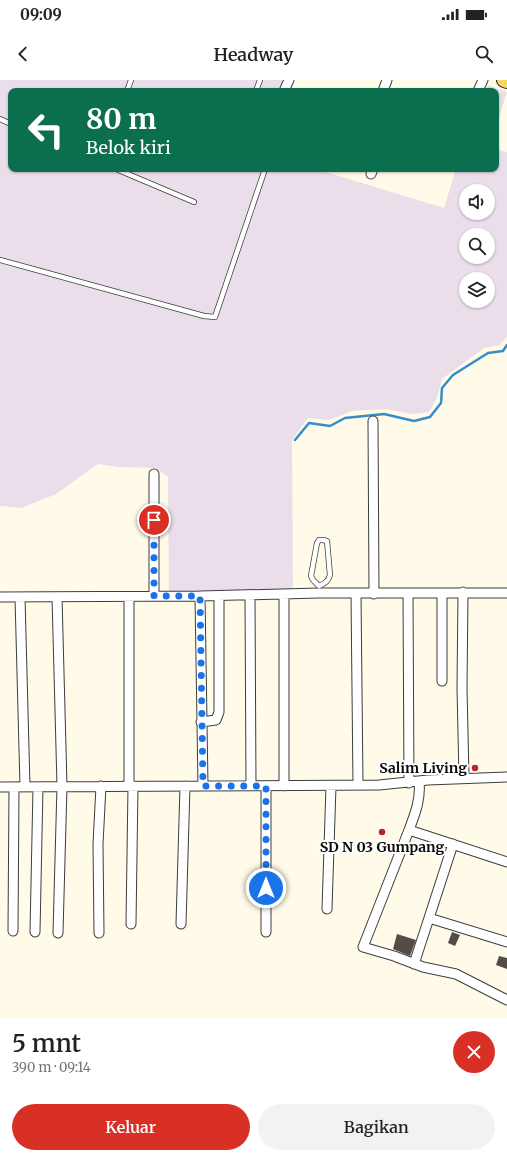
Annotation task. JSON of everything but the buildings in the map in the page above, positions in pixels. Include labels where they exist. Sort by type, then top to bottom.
[{"type":"street","points":[[373,421],[374,594]]},
{"type":"street","points":[[154,474],[154,596]]},
{"type":"street","points":[[0,597],[250,596],[284,595],[319,590],[356,594],[463,592],[507,593]]},
{"type":"street","points":[[463,592],[462,688],[464,778]]},
{"type":"street","points":[[408,593],[409,783]]},
{"type":"street","points":[[442,593],[442,681]]},
{"type":"street","points":[[356,594],[358,785]]},
{"type":"street","points":[[284,595],[284,786]]},
{"type":"street","points":[[200,596],[203,786]]},
{"type":"street","points":[[201,722],[216,720],[219,712],[219,596]]},
{"type":"street","points":[[250,596],[251,786]]},
{"type":"street","points":[[20,597],[25,787]]},
{"type":"street","points":[[58,597],[62,786],[58,933]]},
{"type":"street","points":[[128,597],[131,786],[131,924]]},
{"type":"street","points":[[0,787],[331,786],[507,777]]},
{"type":"street","points":[[419,782],[419,797],[409,830],[363,947],[394,956],[423,967],[456,974],[507,1000]]},
{"type":"street","points":[[99,933],[98,844],[101,786]]},
{"type":"street","points":[[181,924],[185,786]]},
{"type":"street","points":[[266,786],[266,932]]},
{"type":"street","points":[[327,909],[331,786]]},
{"type":"street","points":[[35,932],[38,787]]},
{"type":"street","points":[[14,788],[14,932]]},
{"type":"street","points":[[409,830],[507,862]]},
{"type":"street","points":[[414,964],[453,844]]},
{"type":"street","points":[[429,918],[507,942]]},
{"type":"lane","points":[[123,172],[194,202]]},
{"type":"lane","points":[[0,260],[204,316],[215,317],[264,172]]},
{"type":"lane","points":[[319,540],[323,540],[327,541],[330,575],[329,580],[319,590],[312,580],[311,570],[317,543],[319,540]]},
{"type":"shaded area","points":[[0,80],[292,80],[288,88],[8,88],[8,172],[326,172],[444,208],[455,172],[499,172],[499,150],[507,152],[507,336],[500,345],[484,348],[442,379],[437,398],[429,412],[413,414],[385,409],[352,411],[329,420],[308,418],[292,440],[293,594],[169,596],[168,477],[156,468],[118,467],[98,464],[56,494],[21,508],[0,506]]},
{"type":"shaded area","points":[[488,85],[496,88],[487,88]]},
{"type":"shaded area","points":[[499,89],[507,92],[499,117]]},
{"type":"waterway","points":[[295,440],[309,423],[330,426],[345,418],[384,414],[414,421],[430,417],[441,403],[442,388],[453,375],[488,353],[503,351],[507,345]]},
{"type":"place","name":"Salim Living","points":[[475,768]]},
{"type":"place","name":"SD N 03 Gumpang","points":[[382,832]]},
{"type":"route","points":[[154,520],[154,596],[200,596],[203,786],[266,786],[266,888]]}]
